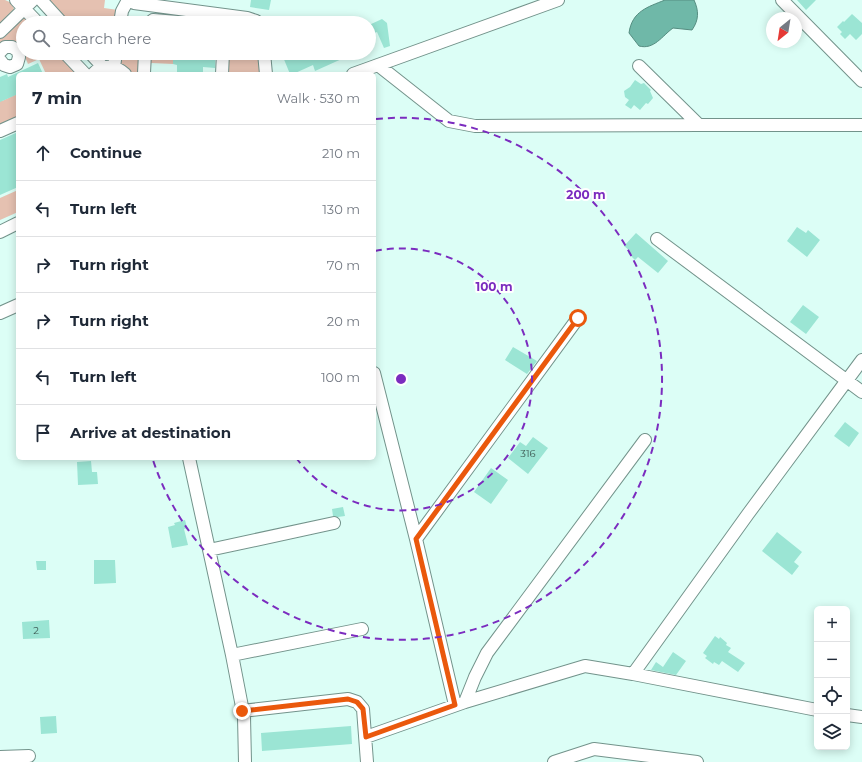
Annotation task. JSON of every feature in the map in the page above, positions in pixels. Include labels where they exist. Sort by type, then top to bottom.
[{"type":"street","points":[[0,32],[20,4],[33,0]]},
{"type":"street","points":[[41,0],[56,16]]},
{"type":"street","points":[[121,16],[128,0],[134,3],[232,16]]},
{"type":"street","points":[[359,72],[558,0]]},
{"type":"street","points":[[782,0],[862,81]]},
{"type":"street","points":[[20,4],[31,16]]},
{"type":"street","points":[[72,60],[83,72]]},
{"type":"street","points":[[96,60],[103,69],[121,70],[123,72]]},
{"type":"street","points":[[103,69],[110,60]]},
{"type":"street","points":[[145,60],[146,72]]},
{"type":"street","points":[[222,72],[223,60]]},
{"type":"street","points":[[265,60],[266,72]]},
{"type":"street","points":[[378,65],[449,121],[475,126],[699,124],[862,125]]},
{"type":"street","points":[[639,66],[699,124]]},
{"type":"street","points":[[0,131],[16,124]]},
{"type":"street","points":[[0,232],[16,224]]},
{"type":"street","points":[[658,239],[862,392]]},
{"type":"street","points":[[0,313],[16,306]]},
{"type":"street","points":[[416,539],[578,318]]},
{"type":"street","points":[[633,674],[862,360]]},
{"type":"street","points":[[376,380],[416,539],[460,703]]},
{"type":"street","points":[[460,703],[487,654],[645,440]]},
{"type":"street","points":[[189,460],[232,655],[242,711],[245,762]]},
{"type":"street","points":[[209,550],[334,523]]},
{"type":"street","points":[[232,655],[362,629]]},
{"type":"street","points":[[366,737],[460,703],[585,666],[814,709]]},
{"type":"street","points":[[242,711],[348,699],[357,702],[363,709],[367,762]]},
{"type":"street","points":[[850,716],[862,718]]},
{"type":"street","points":[[554,762],[594,749],[697,762]]},
{"type":"street","points":[[0,757],[29,756]]},
{"type":"shaded area","points":[[0,0],[5,0],[12,3],[14,9],[0,24]]},
{"type":"shaded area","points":[[46,0],[105,0],[104,8],[118,10],[117,16],[61,16]]},
{"type":"shaded area","points":[[665,0],[694,0],[698,15],[696,23],[692,30],[673,28],[658,42],[649,46],[639,46],[629,33],[634,20],[642,11]]},
{"type":"shaded area","points":[[16,23],[16,48],[0,46],[0,36]]},
{"type":"shaded area","points":[[26,60],[37,60],[28,64]]},
{"type":"shaded area","points":[[39,60],[68,60],[79,72],[45,72]]},
{"type":"shaded area","points":[[119,60],[141,60],[139,71],[127,72],[119,62]]},
{"type":"shaded area","points":[[148,60],[173,60],[173,64],[152,63],[148,65]]},
{"type":"shaded area","points":[[226,60],[259,60],[261,72],[225,72]]},
{"type":"shaded area","points":[[16,94],[16,120],[0,127],[0,99],[2,101]]},
{"type":"shaded area","points":[[16,191],[16,213],[0,220],[0,198]]},
{"type":"building","points":[[251,0],[271,0],[269,10],[250,7]]},
{"type":"building","points":[[797,0],[816,0],[806,10]]},
{"type":"building","points":[[852,14],[862,23],[862,34],[856,40],[850,34],[845,39],[840,34],[842,32],[837,27]]},
{"type":"building","points":[[382,19],[387,23],[390,46],[384,48],[376,32],[376,22]]},
{"type":"building","points":[[173,60],[215,60],[215,68],[203,67],[203,72],[177,72],[177,65],[173,64]]},
{"type":"building","points":[[284,60],[339,60],[315,71],[313,65],[297,72],[289,72]]},
{"type":"building","points":[[38,63],[42,72],[19,72]]},
{"type":"building","points":[[16,73],[16,95],[0,102],[0,77],[7,74],[8,77]]},
{"type":"building","points":[[635,80],[641,84],[644,83],[651,90],[650,91],[653,98],[640,110],[634,105],[631,109],[625,105],[629,100],[625,97],[624,91],[630,87]]},
{"type":"building","points":[[16,133],[16,188],[0,195],[0,140]]},
{"type":"building","points":[[797,227],[806,233],[808,230],[820,240],[807,257],[787,241]]},
{"type":"building","points":[[636,233],[668,261],[658,273],[638,257],[635,260],[628,253],[630,251],[624,246]]},
{"type":"building","points":[[803,305],[819,317],[806,334],[790,322]]},
{"type":"building","points":[[513,347],[537,361],[527,374],[505,360]]},
{"type":"building","points":[[845,422],[859,433],[849,447],[834,436]]},
{"type":"building","points":[[533,437],[548,448],[528,474],[508,458],[520,442],[526,446]]},
{"type":"building","points":[[91,461],[92,472],[97,472],[98,484],[78,485],[77,462]]},
{"type":"building","points":[[491,468],[508,480],[491,504],[474,492]]},
{"type":"building","points":[[343,507],[345,516],[333,516],[332,509]]},
{"type":"building","points":[[185,520],[187,528],[184,529],[188,545],[172,548],[168,527],[175,525],[174,523]]},
{"type":"building","points":[[777,532],[802,552],[794,562],[799,566],[792,575],[762,551]]},
{"type":"building","points":[[94,560],[115,560],[116,583],[94,584]]},
{"type":"building","points":[[36,561],[46,561],[46,570],[37,570]]},
{"type":"building","points":[[49,620],[50,638],[23,639],[22,622]]},
{"type":"building","points":[[715,636],[719,639],[720,637],[727,643],[726,645],[731,648],[728,652],[745,663],[738,672],[722,661],[719,665],[714,662],[713,664],[705,658],[707,656],[703,653]]},
{"type":"building","points":[[673,652],[686,661],[676,675],[651,670],[656,662],[663,667]]},
{"type":"building","points":[[56,716],[57,733],[41,734],[40,717]]},
{"type":"building","points":[[351,726],[352,744],[262,751],[261,733]]},
{"type":"route","points":[[242,711],[348,699],[357,702],[363,709],[366,737],[455,705],[416,539],[578,318]]}]
